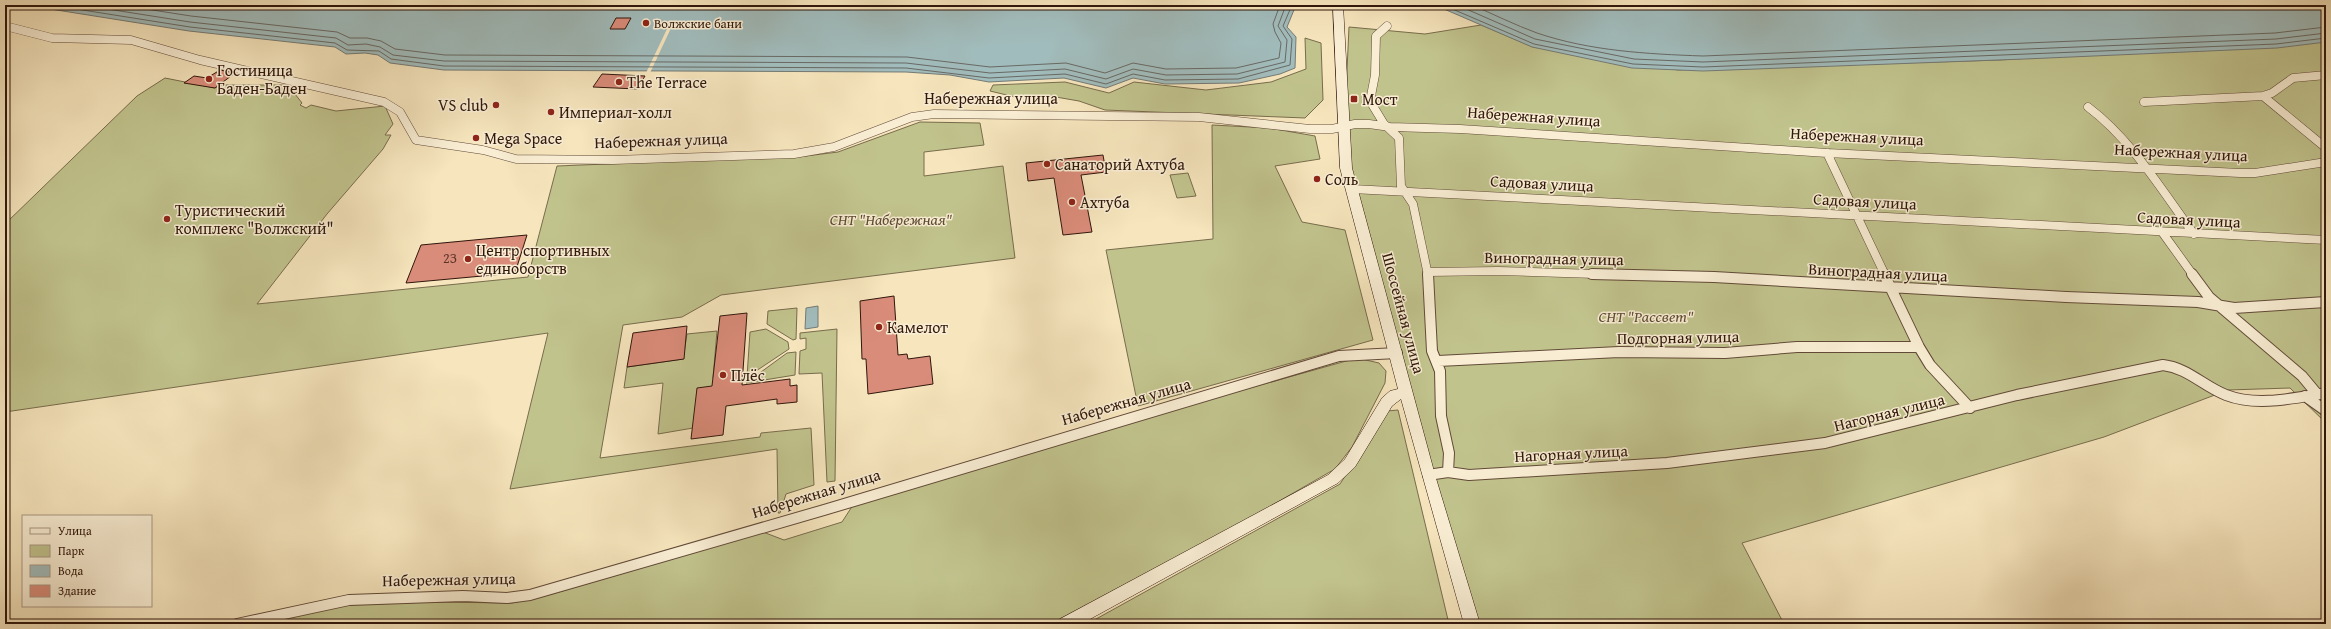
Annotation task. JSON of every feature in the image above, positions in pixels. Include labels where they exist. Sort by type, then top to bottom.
[{"type":"street","name":"Шоссейная улица","points":[[1338,10],[1346,168],[1397,353],[1428,475],[1472,624]]},
{"type":"street","name":"Набережная улица","points":[[5,26],[52,38],[131,40],[200,60],[384,102],[395,105],[400,111],[416,140],[483,150],[516,159],[613,160],[794,154],[834,147],[912,118],[934,114],[1199,117],[1310,129],[1343,128],[1355,124],[1460,129],[1827,153],[2256,173],[2326,162]]},
{"type":"street","points":[[1387,26],[1376,36],[1375,75],[1370,101],[1386,126],[1399,138],[1403,191],[1413,204],[1428,272],[1432,351],[1438,361],[1440,371],[1441,416],[1449,453],[1448,472]]},
{"type":"street","points":[[2144,102],[2263,96],[2274,94],[2288,80],[2326,75]]},
{"type":"street","points":[[2263,96],[2326,148]]},
{"type":"street","points":[[2088,107],[2104,118],[2194,234]]},
{"type":"street","points":[[1827,153],[1919,347],[1930,365],[1970,408]]},
{"type":"street","name":"Садовая улица","points":[[1352,189],[2326,240]]},
{"type":"street","points":[[2162,232],[2204,291],[2321,394]]},
{"type":"street","name":"Виноградная улица","points":[[1428,272],[1498,271],[1714,278],[1890,288],[2198,302],[2234,308],[2326,302]]},
{"type":"street","name":"Подгорная улица","points":[[1438,361],[1619,352],[1725,353],[1797,347],[1919,347]]},
{"type":"street","name":"Набережная улица","points":[[237,624],[349,600],[464,596],[507,598],[530,595],[824,510],[1334,358],[1351,355],[1370,356],[1397,353]]},
{"type":"street","name":"Нагорная улица","points":[[1428,475],[1448,472],[1470,475],[1708,459],[1825,443],[1970,408],[2017,395],[2163,365],[2183,369],[2214,389],[2232,397],[2262,399],[2321,394]]},
{"type":"street","points":[[1066,624],[1333,479],[1350,462],[1387,402],[1395,395],[1406,393]]},
{"type":"street","points":[[2305,396],[2326,411]]},
{"type":"green space","name":"СНТ \"Рассвет\"","points":[[1481,25],[1533,47],[1678,70],[1999,60],[2326,40],[2326,423],[2290,388],[2228,390],[2104,437],[1742,543],[1784,624],[1478,624],[1430,465],[1347,152],[1346,92],[1349,27],[1425,34]]},
{"type":"green space","points":[[1305,38],[1321,43],[1323,100],[1305,118],[1105,110],[1079,101],[1050,96],[1015,97],[990,91],[993,85],[1065,82],[1109,93],[1134,82],[1206,90],[1271,82],[1306,69]]},
{"type":"green space","name":"СНТ \"Набережная\"","points":[[165,78],[215,88],[219,85],[288,85],[302,103],[300,105],[306,108],[311,105],[336,111],[385,106],[393,124],[385,135],[391,135],[383,149],[327,214],[257,304],[528,277],[557,166],[806,156],[838,152],[920,122],[980,123],[984,145],[924,152],[924,176],[1003,166],[1015,258],[721,295],[682,317],[623,325],[600,458],[760,437],[761,433],[811,428],[814,485],[786,494],[780,513],[778,513],[777,449],[510,489],[548,333],[5,412],[5,224],[137,96]]},
{"type":"green space","points":[[1212,125],[1269,128],[1315,136],[1320,159],[1275,166],[1302,222],[1345,230],[1373,340],[1138,406],[1106,250],[1213,239]]},
{"type":"green space","points":[[1188,173],[1196,196],[1177,198],[1170,175]]},
{"type":"green space","points":[[797,308],[796,339],[793,340],[767,324],[768,311]]},
{"type":"green space","points":[[766,329],[788,342],[789,349],[747,377],[750,332]]},
{"type":"green space","points":[[837,329],[835,481],[827,482],[822,373],[799,374],[800,351],[806,349],[806,338],[800,339],[800,333]]},
{"type":"green space","points":[[717,331],[713,378],[721,377],[693,428],[658,434],[663,383],[624,388],[627,367],[683,359],[687,334]]},
{"type":"green space","points":[[796,352],[795,375],[746,383],[787,353]]},
{"type":"green space","points":[[1357,358],[1379,363],[1386,371],[1385,383],[1352,447],[1335,469],[1248,519],[1050,624],[255,624],[345,605],[429,602],[512,603],[552,594],[763,532],[784,540],[842,522],[853,505],[1221,396]]},
{"type":"green space","points":[[1398,410],[1449,624],[1087,624],[1340,484],[1387,411]]},
{"type":"water","points":[[25,5],[1296,5],[1287,27],[1296,37],[1295,68],[1280,74],[1239,83],[1165,84],[1133,78],[1106,88],[1064,78],[989,82],[950,75],[906,72],[444,70],[390,63],[378,55],[365,53],[346,54],[335,47],[189,31]]},
{"type":"water","points":[[1426,5],[2326,5],[2326,42],[2277,48],[1703,71],[1632,68],[1532,47],[1444,9]]},
{"type":"water","points":[[818,306],[818,327],[805,329],[806,308]]},
{"type":"pier","points":[[663,24],[679,24],[677,28],[671,28],[650,73],[646,73],[667,29],[661,29]]},
{"type":"building","points":[[616,18],[631,18],[625,29],[610,29]]},
{"type":"building","name":"Гостиница Баден-Баден","points":[[220,70],[235,73],[215,88],[184,83],[194,76],[207,78]]},
{"type":"building","name":"The Terrace","points":[[602,74],[645,76],[637,89],[593,87]]},
{"type":"building","name":"Ахтуба","points":[[1103,155],[1106,172],[1081,175],[1092,232],[1063,235],[1054,178],[1028,181],[1026,163]]},
{"type":"building","name":"Центр спортивных единоборств","points":[[527,235],[515,273],[406,283],[421,245]]},
{"type":"building","name":"Камелот","points":[[894,296],[898,355],[907,354],[908,359],[930,356],[933,384],[868,394],[866,359],[862,359],[860,301]]},
{"type":"building","name":"Плёс","points":[[747,313],[742,385],[790,379],[790,386],[797,385],[797,402],[777,404],[777,399],[726,406],[723,435],[691,439],[697,388],[712,386],[720,316]]},
{"type":"building","points":[[687,326],[684,359],[627,367],[633,333]]},
{"type":"place","name":"Волжские бани","points":[[646,23]]},
{"type":"place","name":"Гостиница Баден-Баден","points":[[209,79]]},
{"type":"place","name":"The Terrace","points":[[619,82]]},
{"type":"place","name":"Мост","points":[[1354,99]]},
{"type":"place","name":"VS club","points":[[496,105]]},
{"type":"place","name":"Империал-холл","points":[[551,112]]},
{"type":"place","name":"Mega Space","points":[[476,138]]},
{"type":"place","name":"Санаторий Ахтуба","points":[[1047,164]]},
{"type":"place","name":"Соль","points":[[1317,179]]},
{"type":"place","name":"Ахтуба","points":[[1072,202]]},
{"type":"place","name":"Туристический комплекс \"Волжский\"","points":[[167,219]]},
{"type":"place","name":"Центр спортивных единоборств","points":[[468,259]]},
{"type":"place","name":"Камелот","points":[[879,327]]},
{"type":"place","name":"Плёс","points":[[723,375]]}]
